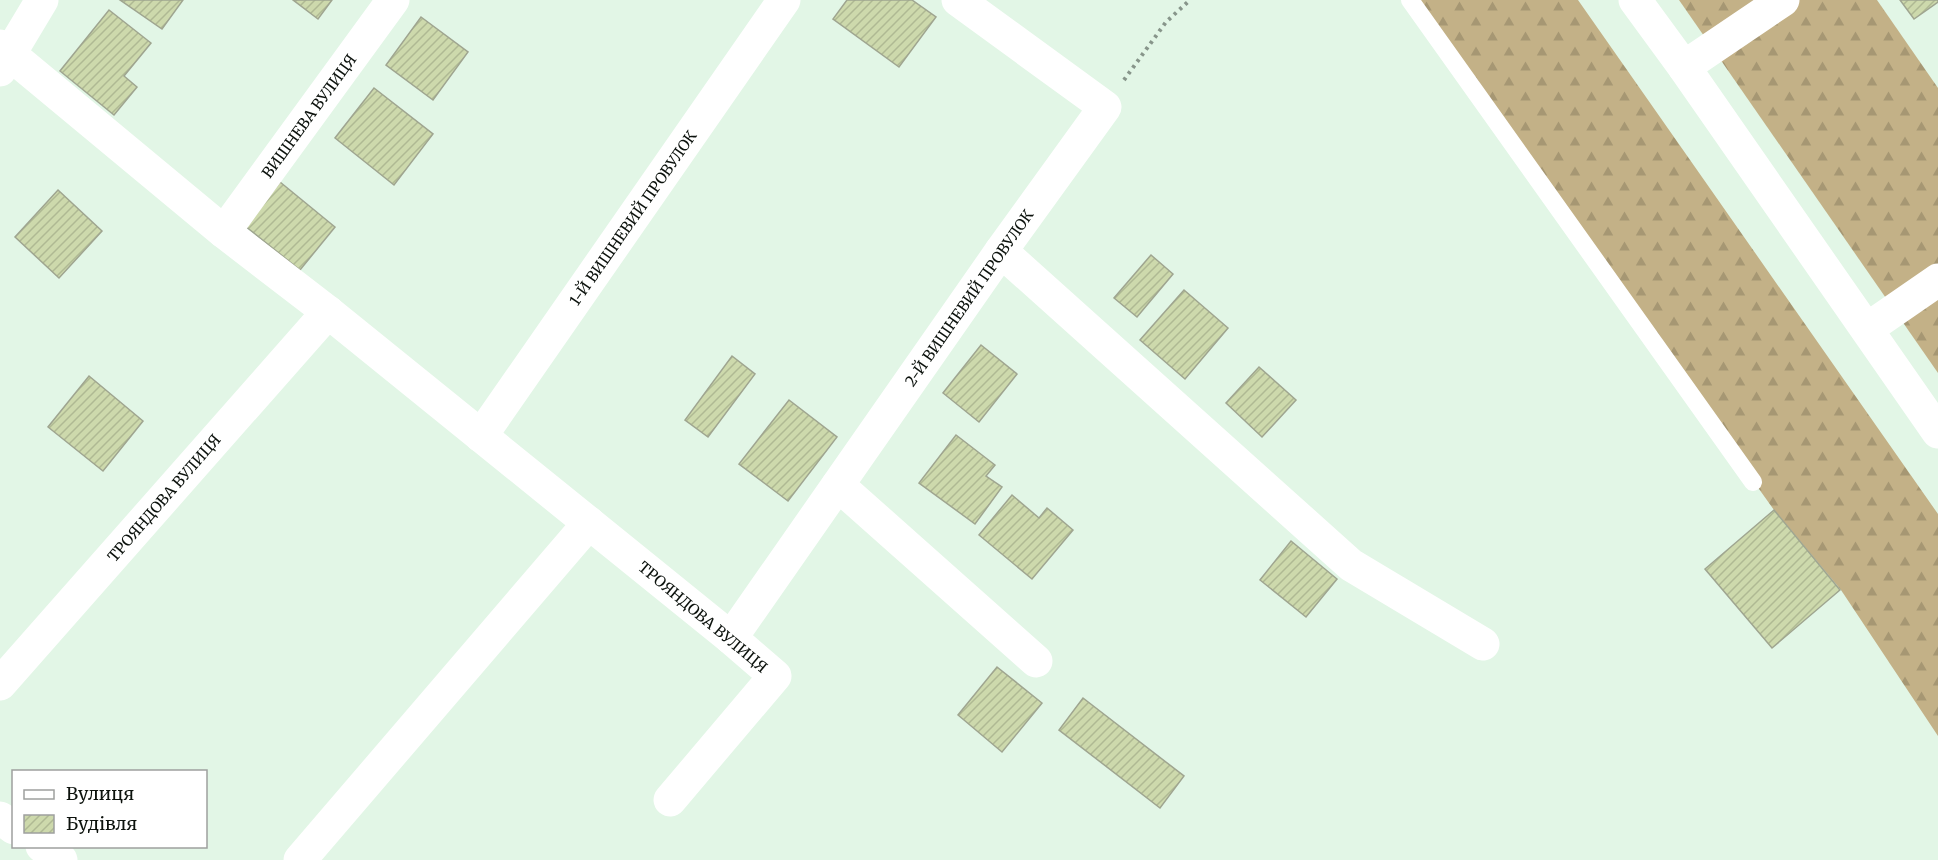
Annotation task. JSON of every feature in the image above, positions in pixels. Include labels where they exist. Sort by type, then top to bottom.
[{"type":"main road","points":[[3,57],[42,0]]},
{"type":"main road","name":"ВИШНЕВА ВУЛИЦЯ","points":[[224,232],[393,0]]},
{"type":"main road","name":"1-Й ВИШНЕВИЙ ПРОВУЛОК","points":[[481,436],[784,0]]},
{"type":"main road","points":[[958,0],[1105,107]]},
{"type":"main road","points":[[1635,0],[1868,329],[1938,432]]},
{"type":"main road","points":[[1684,67],[1783,0]]},
{"type":"main road","name":"ТРОЯНДОВА ВУЛИЦЯ","points":[[3,57],[328,312],[775,676],[670,800]]},
{"type":"main road","name":"2-Й ВИШНЕВИЙ ПРОВУЛОК","points":[[731,638],[1001,251],[1105,107]]},
{"type":"main road","points":[[1001,251],[1351,565],[1483,644]]},
{"type":"main road","points":[[1868,329],[1938,280]]},
{"type":"main road","name":"ТРОЯНДОВА ВУЛИЦЯ","points":[[0,684],[328,312]]},
{"type":"main road","points":[[838,485],[1036,660]]},
{"type":"main road","points":[[300,860],[589,523]]},
{"type":"main road","points":[[45,848],[62,860]]},
{"type":"lane","points":[[1410,0],[1753,482]]},
{"type":"path","points":[[1105,107],[1167,22],[1190,0]]},
{"type":"green space","points":[[1410,0],[1578,0],[1938,514],[1938,736],[1841,590],[1774,510]]},
{"type":"green space","points":[[1679,0],[1877,0],[1938,88],[1938,373]]},
{"type":"building","points":[[120,0],[183,0],[162,29]]},
{"type":"building","points":[[293,0],[332,0],[318,19]]},
{"type":"building","points":[[847,0],[912,0],[936,17],[899,67],[833,19]]},
{"type":"building","points":[[1900,0],[1938,0],[1938,2],[1914,19]]},
{"type":"building","points":[[109,10],[151,43],[124,76],[137,87],[114,115],[60,71]]},
{"type":"building","points":[[421,17],[468,52],[433,100],[386,65]]},
{"type":"building","points":[[374,88],[433,134],[394,185],[335,138]]},
{"type":"building","points":[[280,182],[335,227],[300,270],[245,226]]},
{"type":"building","points":[[58,190],[102,231],[59,278],[15,237]]},
{"type":"building","points":[[1151,255],[1173,274],[1137,317],[1114,298]]},
{"type":"building","points":[[1184,290],[1228,328],[1185,379],[1140,340]]},
{"type":"building","points":[[981,345],[1017,374],[979,422],[943,393]]},
{"type":"building","points":[[732,356],[755,374],[708,437],[685,420]]},
{"type":"building","points":[[1259,367],[1296,400],[1262,437],[1226,403]]},
{"type":"building","points":[[89,376],[143,421],[103,471],[48,427]]},
{"type":"building","points":[[789,400],[837,437],[788,501],[739,464]]},
{"type":"building","points":[[956,435],[995,465],[986,476],[1002,487],[975,524],[919,483]]},
{"type":"building","points":[[1012,495],[1039,518],[1047,508],[1073,530],[1032,579],[979,535]]},
{"type":"building","points":[[1774,510],[1840,590],[1772,648],[1705,569]]},
{"type":"building","points":[[1291,541],[1337,579],[1306,617],[1260,580]]},
{"type":"building","points":[[997,667],[1042,703],[1002,752],[958,715]]},
{"type":"building","points":[[1083,698],[1184,776],[1160,808],[1059,730]]}]
